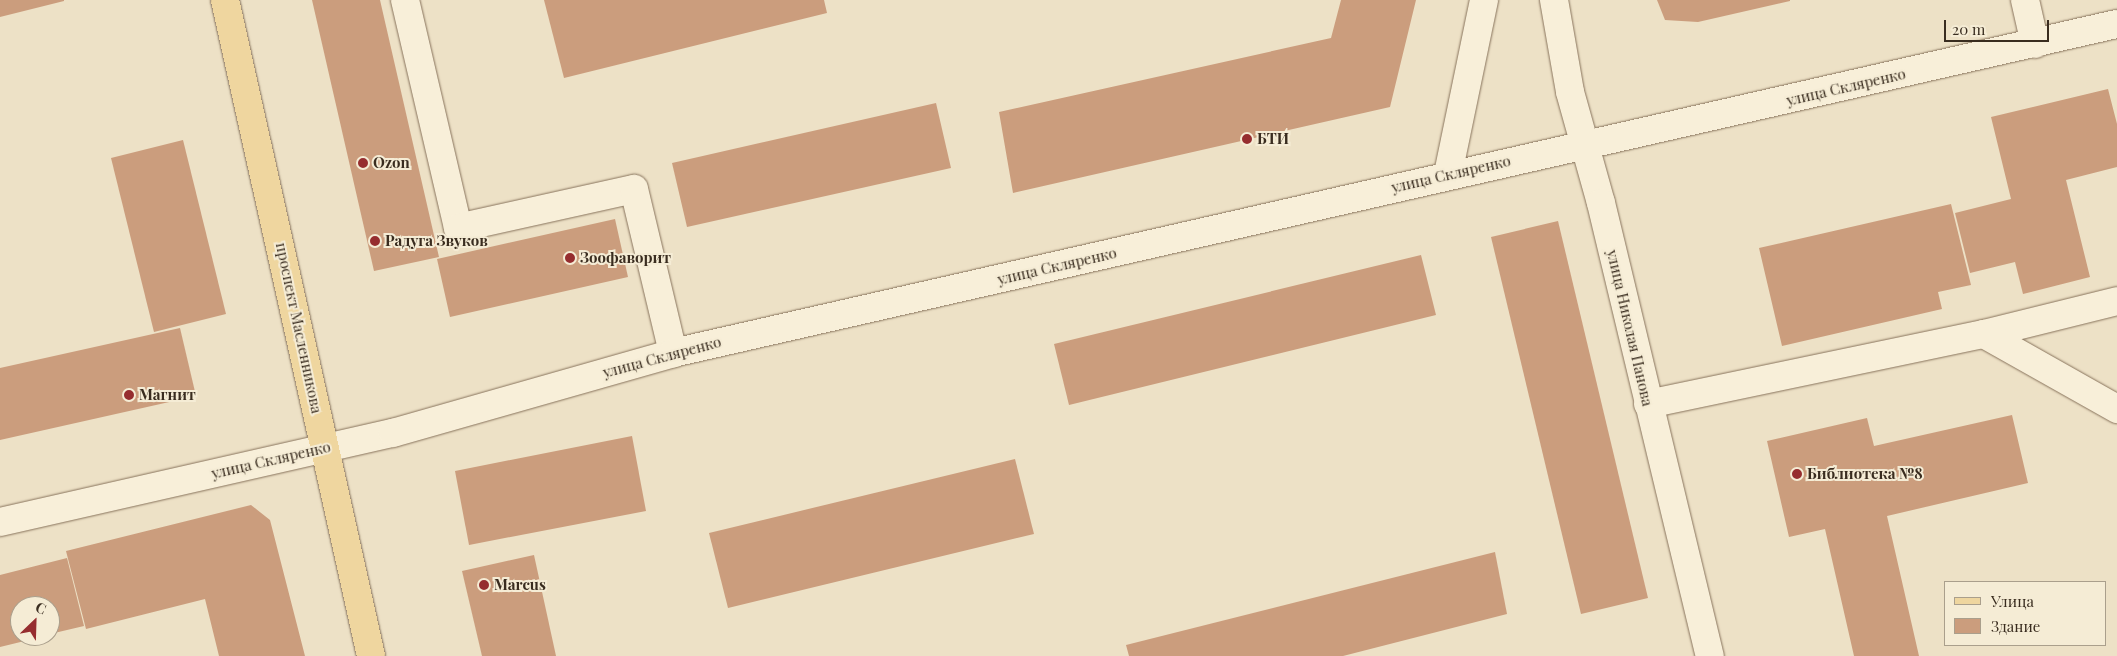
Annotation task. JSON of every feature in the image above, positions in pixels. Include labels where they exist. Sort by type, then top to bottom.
[{"type":"main road","name":"проспект Масленникова","points":[[225,0],[312,377],[324,448],[371,656]]},
{"type":"street","points":[[405,0],[458,228],[634,189],[673,353]]},
{"type":"street","points":[[1448,174],[1484,0]]},
{"type":"street","name":"улица Николая Панова","points":[[1554,0],[1570,92],[1601,203],[1710,656]]},
{"type":"street","points":[[2025,0],[2035,44]]},
{"type":"street","name":"улица Скляренко","points":[[0,522],[393,433],[673,353],[1448,174],[2035,44],[2117,24]]},
{"type":"street","points":[[1648,404],[1984,334],[2117,301]]},
{"type":"street","points":[[1984,334],[2117,409]]},
{"type":"building","points":[[0,0],[64,0],[64,1],[0,17]]},
{"type":"building","points":[[312,0],[380,0],[439,257],[374,271]]},
{"type":"building","points":[[544,0],[824,0],[827,13],[564,78]]},
{"type":"building","points":[[1341,0],[1416,0],[1390,107],[1013,193],[999,112],[1331,38]]},
{"type":"building","points":[[1657,0],[1790,1],[1698,22],[1665,20]]},
{"type":"building","points":[[2108,89],[2117,124],[2117,167],[2066,180],[2090,277],[2023,294],[2015,262],[1970,273],[1955,213],[2011,199],[1991,117]]},
{"type":"building","points":[[936,103],[951,168],[687,227],[672,163]]},
{"type":"building","points":[[183,140],[226,314],[154,332],[111,158]]},
{"type":"building","points":[[1951,204],[1971,285],[1938,292],[1942,309],[1782,346],[1759,248]]},
{"type":"building","points":[[615,219],[628,277],[450,317],[437,259]]},
{"type":"building","points":[[1558,221],[1648,598],[1581,614],[1491,237]]},
{"type":"building","points":[[1421,255],[1436,315],[1069,405],[1054,344]]},
{"type":"building","points":[[180,328],[196,396],[0,440],[0,368]]},
{"type":"building","points":[[2012,415],[2028,483],[1887,516],[1919,656],[1854,656],[1825,529],[1789,537],[1767,441],[1867,418],[1874,446]]},
{"type":"building","points":[[632,436],[646,511],[469,545],[455,471]]},
{"type":"building","points":[[1015,459],[1034,534],[728,608],[709,533]]},
{"type":"building","points":[[251,505],[270,520],[305,656],[219,656],[205,599],[86,629],[66,551]]},
{"type":"building","points":[[1495,552],[1507,614],[1343,656],[1129,656],[1126,645]]},
{"type":"building","points":[[534,555],[556,656],[482,656],[462,571]]},
{"type":"building","points":[[67,558],[84,626],[60,632],[60,596],[10,596],[10,645],[0,647],[0,575]]},
{"type":"place","name":"БТИ","points":[[1247,139]]},
{"type":"place","name":"Ozon","points":[[363,163]]},
{"type":"place","name":"Радуга Звуков","points":[[375,241]]},
{"type":"place","name":"Зоофаворит","points":[[570,258]]},
{"type":"place","name":"Магнит","points":[[129,395]]},
{"type":"place","name":"Библиотека №8","points":[[1797,474]]},
{"type":"place","name":"Marcus","points":[[484,585]]}]
